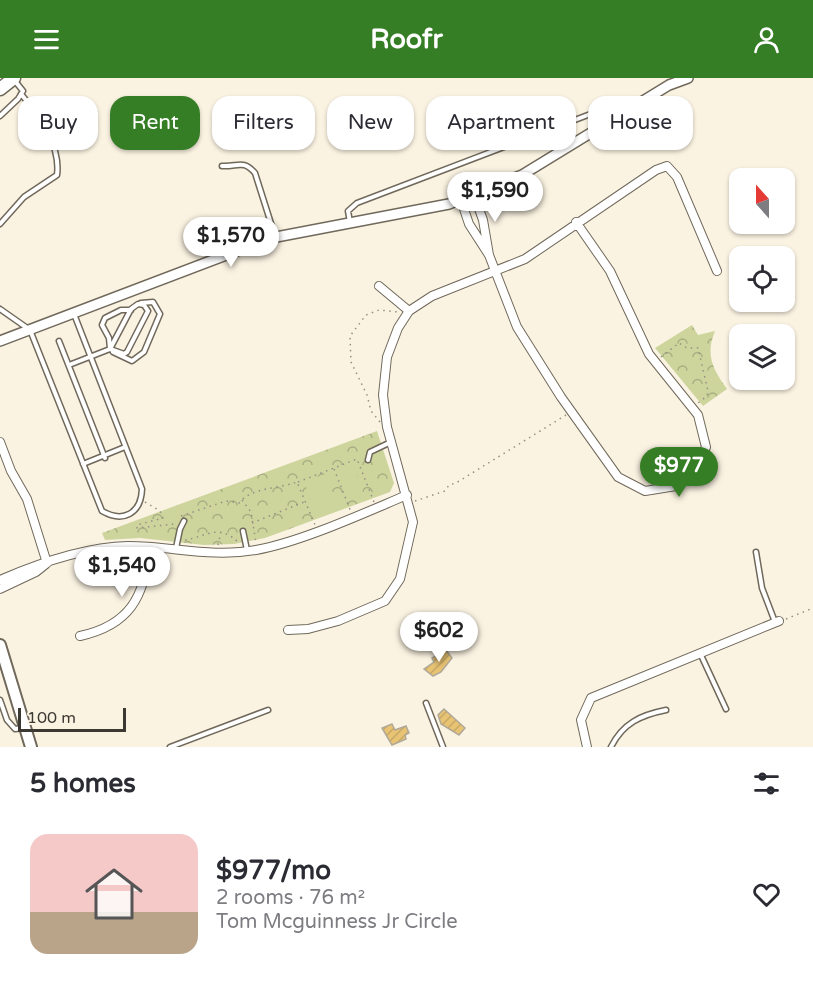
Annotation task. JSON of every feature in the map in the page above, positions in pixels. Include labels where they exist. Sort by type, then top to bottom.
[{"type":"main road","points":[[0,89],[14,78]]},
{"type":"main road","points":[[0,645],[31,747]]},
{"type":"street","points":[[651,96],[669,85],[688,78]]},
{"type":"street","points":[[0,341],[275,237],[461,200],[522,175],[588,135]]},
{"type":"street","points":[[288,630],[308,629],[338,621],[385,601],[400,579],[413,522],[391,442],[383,395],[387,357],[398,328],[410,311],[432,296],[525,259],[576,222],[656,170],[667,166],[677,177],[717,271]]},
{"type":"street","points":[[474,195],[483,220],[479,228]]},
{"type":"street","points":[[461,200],[469,224],[479,228],[489,246],[489,255],[517,327],[618,477],[645,491],[676,486],[695,470],[706,447],[698,415],[655,361],[627,310],[610,271],[576,222]]},
{"type":"street","points":[[379,286],[410,311]]},
{"type":"street","points":[[0,442],[11,471],[27,499],[47,562]]},
{"type":"street","points":[[0,580],[32,565],[87,552],[128,546],[219,554],[257,550],[408,499]]},
{"type":"street","points":[[80,636],[102,631],[125,617],[141,592],[150,549]]},
{"type":"street","points":[[0,589],[36,572],[47,562]]},
{"type":"street","points":[[587,747],[581,720],[591,699],[777,622]]},
{"type":"lane","points":[[0,116],[23,91],[14,78]]},
{"type":"lane","points":[[0,224],[24,197],[57,175],[58,167],[43,124],[21,94]]},
{"type":"lane","points":[[350,223],[348,211],[357,203],[588,115]]},
{"type":"lane","points":[[222,166],[241,162],[249,166],[255,174],[275,237]]},
{"type":"lane","points":[[153,303],[160,314],[144,352],[132,361],[123,359],[110,350],[131,310],[140,304],[153,303]]},
{"type":"lane","points":[[69,365],[110,350],[124,354],[127,352],[147,311],[140,304]]},
{"type":"lane","points":[[0,309],[30,330],[102,511],[112,517],[122,518],[136,510],[142,500],[142,489],[74,313]]},
{"type":"lane","points":[[110,350],[109,338],[102,325],[105,318],[121,310],[131,310]]},
{"type":"lane","points":[[60,341],[105,458]]},
{"type":"lane","points":[[368,460],[370,452],[391,442]]},
{"type":"lane","points":[[82,464],[105,458],[125,447]]},
{"type":"lane","points":[[176,551],[184,521]]},
{"type":"lane","points":[[243,531],[247,551]]},
{"type":"lane","points":[[756,552],[762,588],[777,622]]},
{"type":"lane","points":[[701,652],[726,709]]},
{"type":"lane","points":[[0,700],[7,720],[15,729],[26,728]]},
{"type":"lane","points":[[426,703],[443,747]]},
{"type":"lane","points":[[170,747],[268,710]]},
{"type":"lane","points":[[611,747],[636,717],[666,710]]},
{"type":"path","points":[[386,420],[378,422],[371,411],[367,395],[351,362],[350,336],[366,315],[380,310],[410,311]]},
{"type":"path","points":[[655,361],[679,343],[682,346],[698,348],[708,391],[706,396],[692,407]]},
{"type":"path","points":[[408,499],[445,491],[449,485],[533,437],[572,411]]},
{"type":"path","points":[[173,533],[175,524],[182,514],[226,501],[239,503],[253,492],[280,488],[357,459],[376,508]]},
{"type":"path","points":[[333,468],[353,516]]},
{"type":"path","points":[[297,482],[316,530]]},
{"type":"path","points":[[142,500],[160,511],[163,518],[137,525],[137,528],[175,524]]},
{"type":"path","points":[[242,500],[248,505],[257,550]]},
{"type":"path","points":[[252,523],[305,502]]},
{"type":"path","points":[[178,538],[185,540],[197,535],[221,531],[232,534],[247,551]]},
{"type":"path","points":[[219,554],[218,540],[221,531]]},
{"type":"path","points":[[777,622],[813,608]]},
{"type":"green space","points":[[692,325],[698,335],[715,331],[711,347],[712,361],[727,389],[703,406],[655,348]]},
{"type":"green space","points":[[377,431],[394,483],[390,492],[265,538],[234,544],[204,545],[140,538],[105,540],[102,533]]},
{"type":"green space","points":[[354,468],[363,492],[351,496],[342,472]]},
{"type":"green space","points":[[330,472],[336,487],[310,497],[304,482]]},
{"type":"green space","points":[[338,490],[344,505],[318,516],[311,501]]},
{"type":"building","points":[[446,650],[452,658],[441,672],[433,676],[424,669],[434,662],[432,658]]},
{"type":"building","points":[[444,709],[465,728],[459,735],[441,724],[438,715]]},
{"type":"building","points":[[392,724],[395,730],[406,726],[409,733],[405,735],[406,739],[392,745],[382,728]]}]
